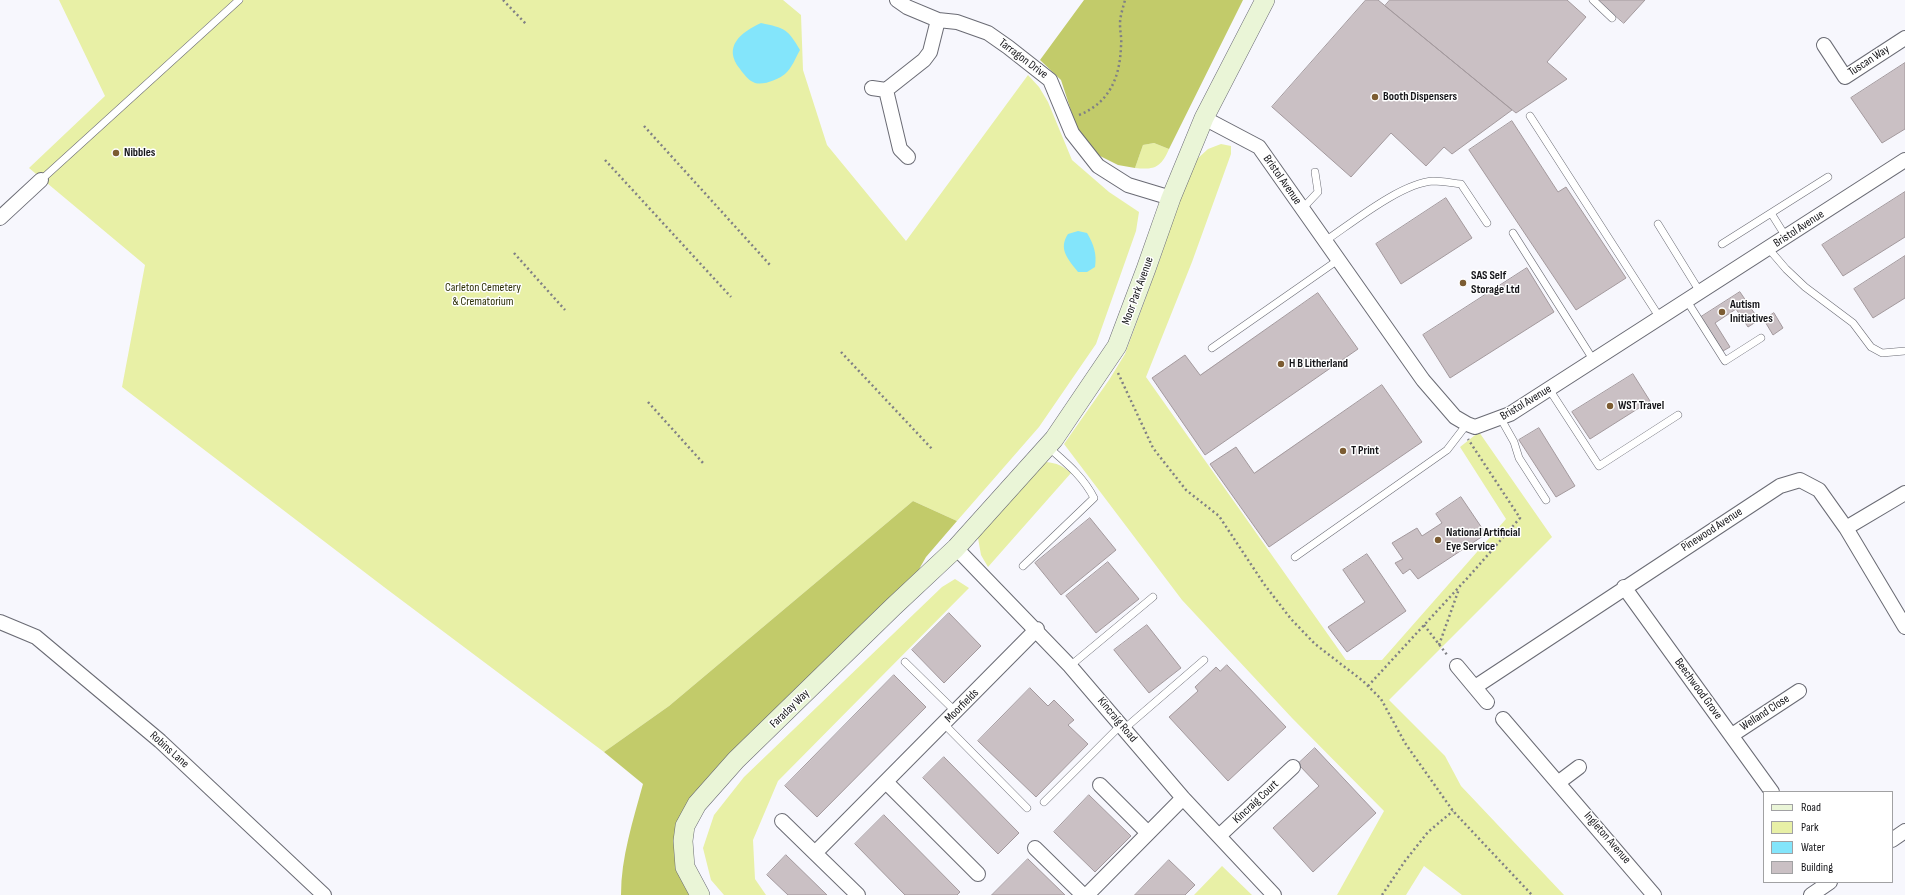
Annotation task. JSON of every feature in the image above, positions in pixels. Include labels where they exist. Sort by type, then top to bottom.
[{"type":"street","name":"Tarragon Drive","points":[[897,0],[906,7],[938,20],[963,24],[988,34],[1008,47],[1050,80],[1072,133],[1098,166],[1128,185],[1170,198]]},
{"type":"street","name":"Moor Park Avenue","points":[[956,548],[1047,446],[1117,346],[1144,276],[1170,198],[1204,118],[1265,0]]},
{"type":"street","points":[[872,88],[886,90],[924,60],[930,52],[938,20]]},
{"type":"street","name":"Tuscan Way","points":[[1824,45],[1845,77],[1905,38]]},
{"type":"street","points":[[886,90],[900,149],[908,157]]},
{"type":"street","name":"Bristol Avenue","points":[[1204,118],[1259,147],[1423,380],[1455,417],[1471,425],[1501,419],[1905,160]]},
{"type":"street","points":[[0,218],[41,180]]},
{"type":"street","name":"Pinewood Avenue","points":[[1475,687],[1624,587],[1780,486],[1800,480],[1819,490],[1846,528],[1905,627]]},
{"type":"street","points":[[1846,528],[1905,493]]},
{"type":"street","name":"Kincraig Road","points":[[956,548],[1037,629],[1183,798],[1274,895]]},
{"type":"street","name":"Faraday Way","points":[[700,895],[685,866],[683,841],[685,826],[697,804],[736,760],[893,607],[956,548]]},
{"type":"street","name":"Beechwood Grove","points":[[1624,587],[1771,791]]},
{"type":"street","name":"Robins Lane","points":[[0,622],[36,637],[160,741],[324,895]]},
{"type":"street","name":"Moorfields","points":[[815,853],[1037,629]]},
{"type":"street","points":[[1457,666],[1487,702]]},
{"type":"street","name":"Welland Close","points":[[1732,735],[1798,691]]},
{"type":"street","name":"Ingleton Avenue","points":[[1503,719],[1559,782],[1654,895]]},
{"type":"street","name":"Kincraig Court","points":[[1219,836],[1293,767]]},
{"type":"street","points":[[1559,782],[1579,767]]},
{"type":"street","points":[[886,782],[978,874]]},
{"type":"street","points":[[1100,785],[1148,833]]},
{"type":"street","points":[[1087,895],[1183,798]]},
{"type":"street","points":[[782,821],[858,895]]},
{"type":"street","points":[[1035,848],[1084,895]]},
{"type":"street","points":[[1811,895],[1829,883]]},
{"type":"lane","points":[[41,180],[239,0]]},
{"type":"lane","points":[[1593,0],[1612,18]]},
{"type":"lane","points":[[1530,116],[1660,318]]},
{"type":"lane","points":[[1302,209],[1318,192],[1315,172]]},
{"type":"lane","points":[[1722,244],[1828,177]]},
{"type":"lane","points":[[1325,241],[1392,196],[1412,187],[1432,181],[1461,184],[1487,223]]},
{"type":"lane","points":[[1770,213],[1786,237]]},
{"type":"lane","points":[[1658,224],[1700,292]]},
{"type":"lane","points":[[1513,233],[1594,360]]},
{"type":"lane","points":[[1768,248],[1786,269],[1805,287],[1853,323],[1871,347],[1882,353],[1905,351]]},
{"type":"lane","points":[[1212,348],[1338,260]]},
{"type":"lane","points":[[1687,301],[1725,361],[1761,338]]},
{"type":"lane","points":[[1549,389],[1599,466],[1678,415]]},
{"type":"lane","points":[[1501,419],[1514,442],[1519,458],[1546,500]]},
{"type":"lane","points":[[1295,557],[1447,450],[1471,425]]},
{"type":"lane","points":[[1023,566],[1094,498],[1087,485],[1078,474],[1047,446]]},
{"type":"lane","points":[[1070,666],[1153,597]]},
{"type":"lane","points":[[1044,802],[1123,727],[1204,660]]},
{"type":"lane","points":[[905,662],[956,712]]},
{"type":"lane","points":[[944,724],[1027,808]]},
{"type":"path","points":[[503,0],[526,24]]},
{"type":"path","points":[[1067,120],[1090,110],[1110,93],[1118,70],[1121,46],[1120,24],[1125,0]]},
{"type":"path","points":[[644,126],[770,265]]},
{"type":"path","points":[[605,160],[730,296]]},
{"type":"path","points":[[514,253],[566,310]]},
{"type":"path","points":[[841,352],[933,450]]},
{"type":"path","points":[[1110,357],[1154,448],[1186,490],[1218,516],[1264,584],[1291,619],[1316,644],[1368,686],[1381,699],[1405,743],[1452,811],[1531,895]]},
{"type":"path","points":[[648,402],[703,462]]},
{"type":"path","points":[[1368,686],[1520,518],[1468,440],[1471,425]]},
{"type":"path","points":[[1424,625],[1440,646],[1459,587]]},
{"type":"path","points":[[1382,895],[1405,861],[1428,832],[1452,811]]},
{"type":"green space","name":"Carleton Cemetery & Crematorium","points":[[59,0],[783,0],[801,15],[803,70],[827,145],[906,241],[1028,75],[1039,87],[1048,102],[1072,160],[1109,192],[1139,212],[1136,231],[1096,344],[1039,427],[957,521],[913,501],[669,706],[604,752],[384,587],[122,387],[145,265],[29,168],[105,96]]},
{"type":"green space","points":[[1084,0],[1243,0],[1169,149],[1154,143],[1143,145],[1135,168],[1118,165],[1100,156],[1087,143],[1076,126],[1061,80],[1040,60]]},
{"type":"green space","points":[[1154,143],[1169,149],[1160,164],[1147,169],[1135,168],[1143,145]]},
{"type":"green space","points":[[1221,144],[1231,146],[1231,154],[1192,262],[1146,377],[1346,660],[1382,660],[1506,519],[1460,447],[1479,432],[1552,537],[1389,700],[1445,756],[1461,786],[1564,895],[1462,895],[1424,866],[1406,895],[1337,895],[1384,811],[1292,718],[1182,600],[1064,444],[1109,380],[1125,354],[1160,259],[1184,186],[1196,160],[1208,149]]},
{"type":"green space","points":[[1046,462],[1060,465],[1071,473],[988,567],[981,555],[978,538],[986,525]]},
{"type":"green space","points":[[913,501],[957,521],[926,557],[902,599],[685,826],[699,895],[621,895],[625,853],[643,784],[604,752],[669,706]]},
{"type":"green space","points":[[955,579],[969,588],[778,781],[753,840],[755,879],[766,895],[724,895],[711,880],[703,848],[714,815],[744,777],[942,587]]},
{"type":"green space","points":[[1222,866],[1252,895],[1194,895]]},
{"type":"water","points":[[761,23],[776,26],[785,30],[800,50],[792,66],[785,74],[779,78],[761,84],[749,80],[740,69],[735,61],[733,47],[741,36]]},
{"type":"water","points":[[1078,231],[1087,233],[1096,258],[1095,267],[1087,272],[1078,272],[1068,258],[1064,249],[1065,239],[1068,234]]},
{"type":"building","points":[[1366,0],[1378,0],[1512,110],[1452,154],[1444,147],[1426,166],[1391,133],[1351,177],[1272,107]]},
{"type":"building","points":[[1390,0],[1567,0],[1586,17],[1547,62],[1567,79],[1516,113],[1385,6]]},
{"type":"building","points":[[1597,0],[1645,0],[1624,23]]},
{"type":"building","points":[[1905,63],[1905,129],[1882,143],[1851,98]]},
{"type":"building","points":[[1512,121],[1558,192],[1566,187],[1626,278],[1576,310],[1469,150]]},
{"type":"building","points":[[1905,192],[1905,237],[1843,276],[1822,245]]},
{"type":"building","points":[[1446,198],[1472,238],[1401,284],[1376,244]]},
{"type":"building","points":[[1905,256],[1905,298],[1873,318],[1854,289]]},
{"type":"building","points":[[1527,268],[1554,312],[1450,378],[1423,335]]},
{"type":"building","points":[[1740,292],[1759,320],[1748,327],[1736,309],[1715,323],[1730,347],[1723,351],[1701,317]]},
{"type":"building","points":[[1318,293],[1358,349],[1205,455],[1152,378],[1185,355],[1200,375]]},
{"type":"building","points":[[1774,313],[1783,328],[1773,335],[1764,320]]},
{"type":"building","points":[[1633,374],[1650,401],[1590,439],[1572,412]]},
{"type":"building","points":[[1382,385],[1422,442],[1269,547],[1210,464],[1236,447],[1254,473]]},
{"type":"building","points":[[1539,428],[1575,486],[1556,497],[1519,440]]},
{"type":"building","name":"National Artificial Eye Service","points":[[1461,497],[1486,534],[1418,579],[1410,569],[1403,574],[1395,563],[1403,559],[1392,543],[1417,528],[1422,536],[1442,523],[1436,514]]},
{"type":"building","points":[[1090,518],[1116,550],[1061,595],[1035,563]]},
{"type":"building","points":[[1367,554],[1406,611],[1347,652],[1328,627],[1365,602],[1343,570]]},
{"type":"building","points":[[1108,562],[1139,599],[1096,633],[1066,596]]},
{"type":"building","points":[[949,613],[981,646],[944,683],[912,650]]},
{"type":"building","points":[[1147,625],[1181,668],[1149,693],[1114,650]]},
{"type":"building","points":[[1227,665],[1286,727],[1228,781],[1169,717],[1198,691],[1195,687],[1216,667],[1220,671]]},
{"type":"building","points":[[894,675],[926,707],[817,817],[785,786]]},
{"type":"building","points":[[1030,688],[1048,706],[1054,700],[1074,720],[1068,725],[1088,744],[1036,797],[978,741]]},
{"type":"building","points":[[1315,748],[1376,813],[1313,872],[1273,828],[1319,786],[1298,764]]},
{"type":"building","points":[[944,757],[1019,833],[998,854],[923,778]]},
{"type":"building","points":[[1089,795],[1131,836],[1095,872],[1054,832]]},
{"type":"building","points":[[884,815],[960,892],[957,895],[905,895],[855,844]]},
{"type":"building","points":[[786,855],[827,895],[788,895],[767,875]]},
{"type":"building","points":[[1028,859],[1065,895],[992,895]]},
{"type":"building","points":[[1169,860],[1195,885],[1185,895],[1135,895]]},
{"type":"place","name":"Booth Dispensers","points":[[1375,97]]},
{"type":"place","name":"Nibbles","points":[[116,153]]},
{"type":"place","name":"SAS Self Storage Ltd","points":[[1463,283]]},
{"type":"place","name":"Autism Initiatives","points":[[1722,312]]},
{"type":"place","name":"H B Litherland","points":[[1281,364]]},
{"type":"place","name":"WST Travel","points":[[1610,406]]},
{"type":"place","name":"T Print","points":[[1343,451]]},
{"type":"place","name":"National Artificial Eye Service","points":[[1438,540]]}]
